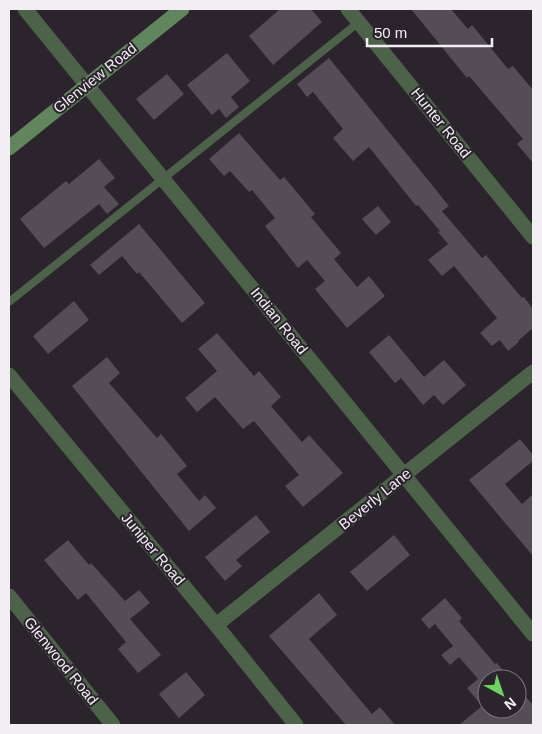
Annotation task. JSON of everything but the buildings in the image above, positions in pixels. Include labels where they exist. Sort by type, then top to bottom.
[{"type":"main road","name":"Glenview Road","points":[[9,148],[182,9]]},
{"type":"street","name":"Indian Road","points":[[25,9],[533,634]]},
{"type":"street","name":"Hunter Road","points":[[348,9],[533,237]]},
{"type":"street","name":"Beverly Lane","points":[[216,625],[533,372]]},
{"type":"street","name":"Juniper Road","points":[[9,375],[216,625],[296,725]]},
{"type":"street","name":"Glenwood Road","points":[[9,596],[113,725]]},
{"type":"lane","points":[[9,302],[359,22]]}]
